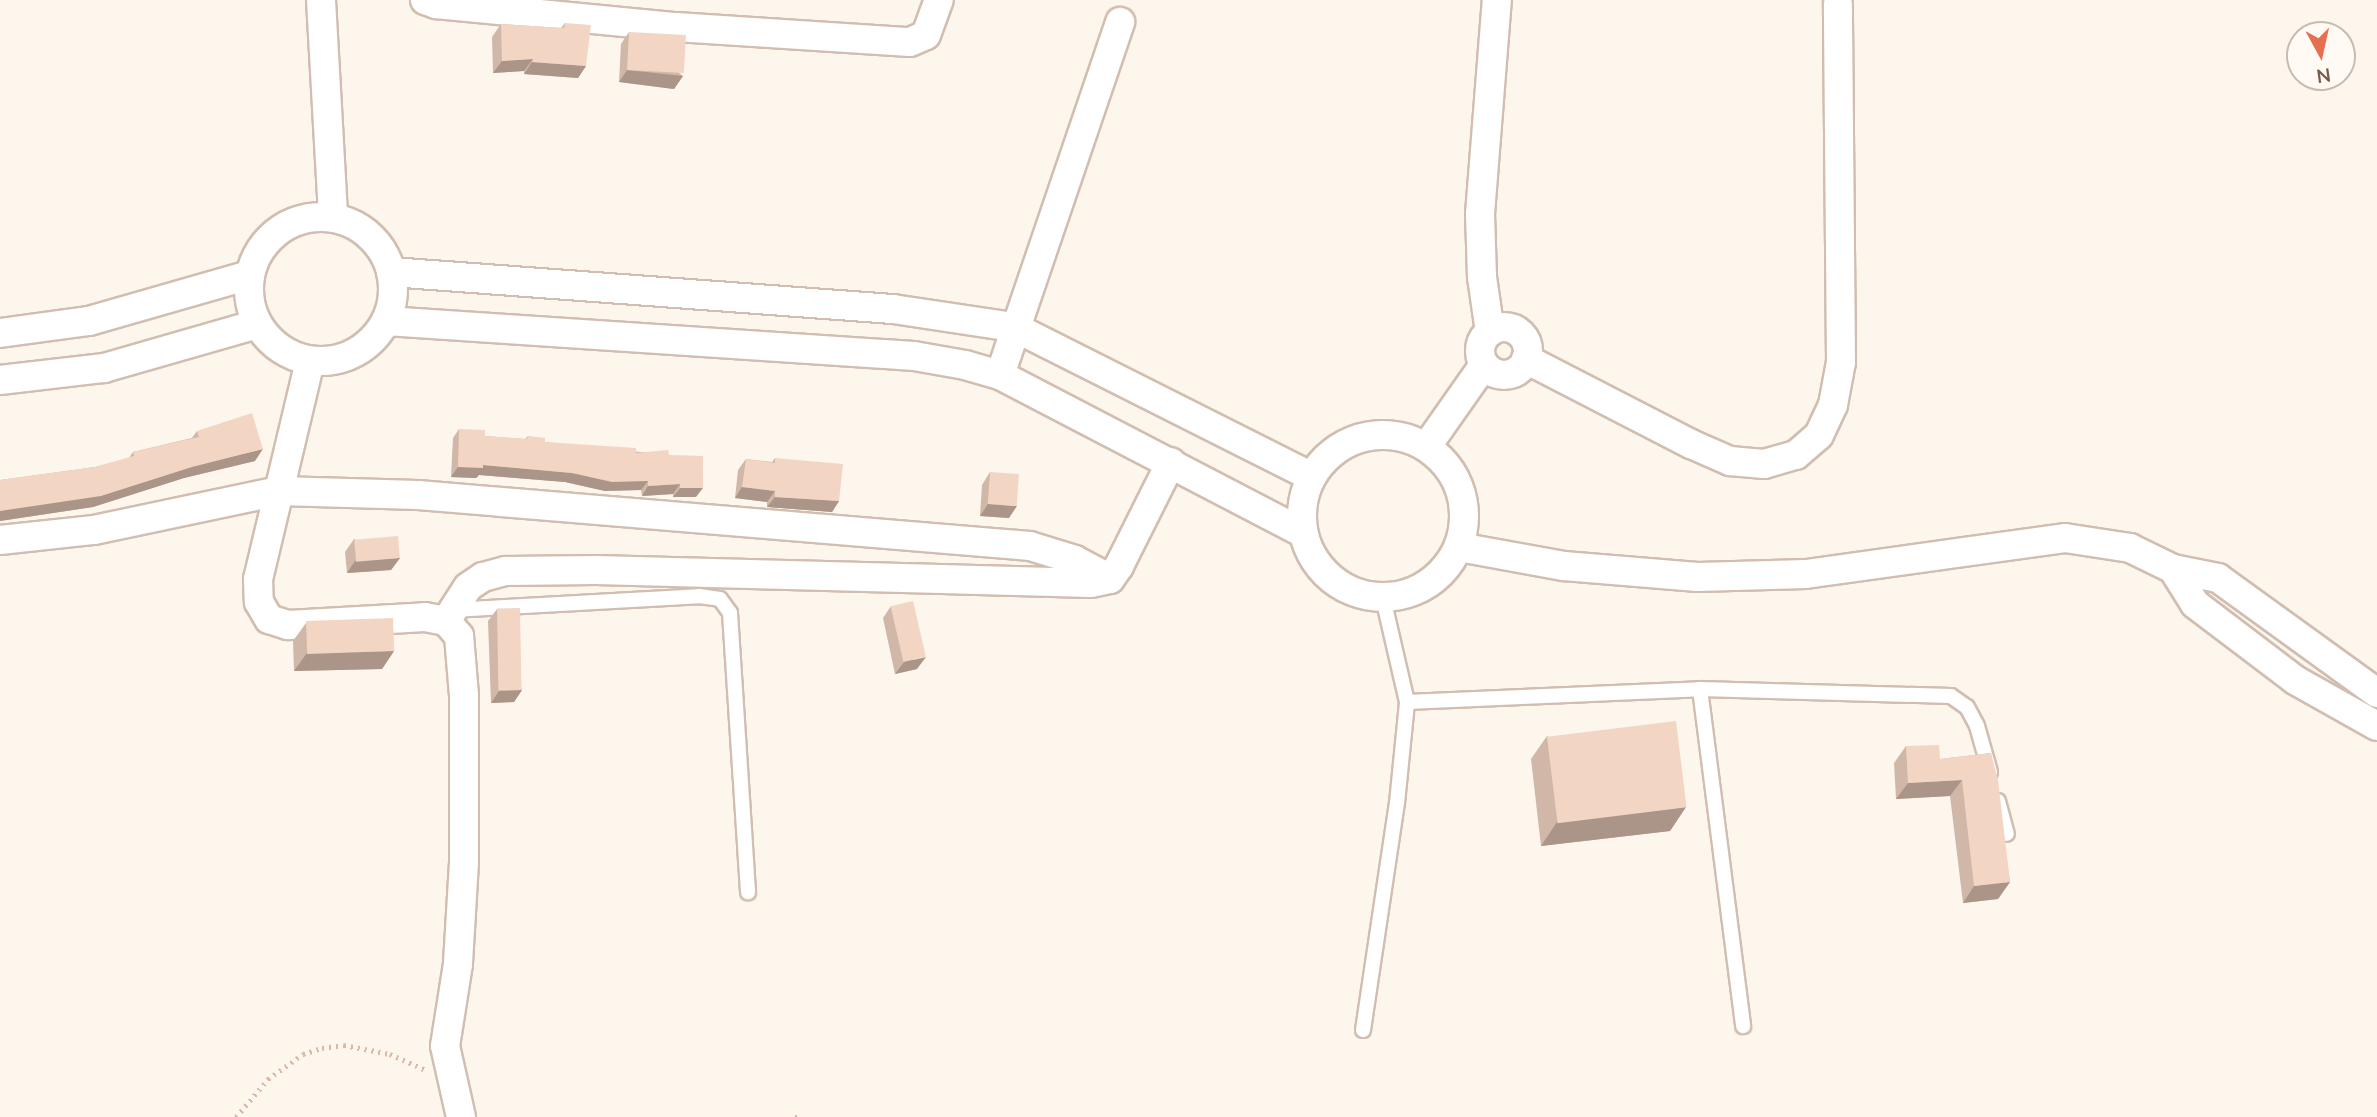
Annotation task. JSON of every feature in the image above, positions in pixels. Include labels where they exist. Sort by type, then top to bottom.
[{"type":"street","points":[[321,0],[332,218]]},
{"type":"street","points":[[425,0],[436,4],[676,27],[910,42],[926,35],[939,0]]},
{"type":"street","points":[[1490,331],[1482,277],[1480,214],[1497,0]]},
{"type":"street","points":[[1527,359],[1691,444],[1730,461],[1764,464],[1796,455],[1819,435],[1833,405],[1841,362],[1838,4]]},
{"type":"street","points":[[1000,375],[1014,327],[1120,22]]},
{"type":"street","points":[[332,218],[359,228],[379,246],[391,272],[393,296],[386,321],[368,344],[340,359],[310,361],[279,349],[257,324],[249,300],[249,275],[260,250],[280,230],[305,219],[332,218]]},
{"type":"street","points":[[391,272],[893,309],[1014,327],[1310,476]]},
{"type":"street","points":[[0,333],[89,321],[249,275]]},
{"type":"street","points":[[386,321],[914,356],[1000,375],[1302,532]]},
{"type":"street","points":[[0,380],[104,368],[257,324]]},
{"type":"street","points":[[1501,327],[1513,329],[1522,336],[1527,347],[1527,359],[1516,372],[1498,374],[1484,365],[1480,353],[1482,341],[1490,331],[1501,327]]},
{"type":"street","points":[[310,361],[258,579],[259,602],[269,619],[288,625],[449,616]]},
{"type":"street","points":[[1427,446],[1484,365]]},
{"type":"street","points":[[1384,434],[1427,446],[1453,474],[1465,510],[1459,548],[1441,574],[1415,592],[1383,598],[1346,590],[1318,566],[1302,532],[1302,504],[1310,476],[1341,445],[1384,434]]},
{"type":"street","points":[[449,616],[468,587],[483,577],[506,571],[596,570],[1091,583],[1110,579],[1171,462]]},
{"type":"street","points":[[0,540],[94,530],[279,491],[418,495],[1030,546],[1075,560],[1110,579]]},
{"type":"street","points":[[1459,548],[1564,566],[1698,578],[1806,573],[2065,538],[2130,548],[2173,569],[2218,578],[2377,693]]},
{"type":"street","points":[[2173,569],[2195,604],[2295,680],[2377,726]]},
{"type":"street","points":[[449,616],[459,636],[464,696],[461,913],[454,999],[445,1046],[461,1117]]},
{"type":"lane","points":[[449,616],[699,596],[719,599],[730,613],[748,892]]},
{"type":"lane","points":[[1363,1030],[1397,803],[1407,702],[1383,598]]},
{"type":"lane","points":[[1407,702],[1700,689],[1951,696],[1963,701],[1977,726],[2007,834]]},
{"type":"lane","points":[[1700,689],[1743,1026]]},
{"type":"path","points":[[236,1117],[268,1079],[303,1054],[322,1048],[344,1045],[390,1054],[452,1082]]},
{"type":"path","points":[[795,1117],[802,1117]]},
{"type":"building","points":[[565,23],[591,25],[586,66],[532,62],[533,59],[502,61],[501,24],[564,28]]},
{"type":"building","points":[[629,32],[686,35],[684,73],[627,70]]},
{"type":"building","points":[[252,413],[263,449],[192,467],[101,496],[0,511],[0,480],[95,467],[134,456],[133,452],[199,437],[197,431]]},
{"type":"building","points":[[459,429],[485,430],[485,436],[527,439],[528,436],[545,438],[545,442],[636,448],[636,453],[668,450],[669,455],[703,456],[703,488],[680,488],[680,484],[648,486],[648,481],[612,482],[572,473],[483,465],[483,468],[458,467]]},
{"type":"building","points":[[775,458],[843,464],[839,501],[775,497],[775,491],[742,487],[746,459],[775,463]]},
{"type":"building","points":[[990,472],[1019,474],[1017,506],[988,504]]},
{"type":"building","points":[[398,536],[400,558],[356,562],[354,540]]},
{"type":"building","points":[[913,601],[926,657],[903,662],[891,606]]},
{"type":"building","points":[[497,608],[520,608],[521,690],[498,690]]},
{"type":"building","points":[[393,618],[394,651],[307,654],[306,621]]},
{"type":"building","points":[[1676,721],[1687,807],[1558,823],[1547,737]]},
{"type":"building","points":[[1939,745],[1940,759],[1991,753],[1998,780],[2010,882],[1974,886],[1962,780],[1908,783],[1906,746]]}]
